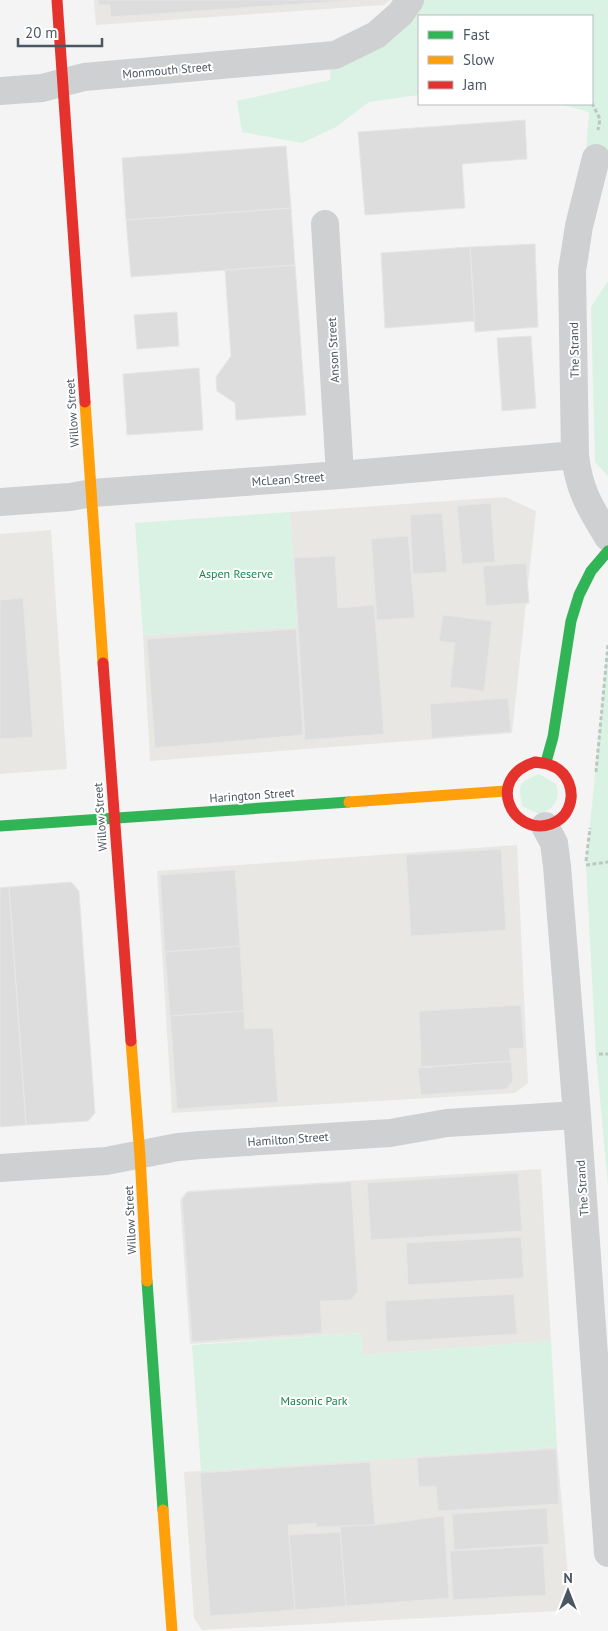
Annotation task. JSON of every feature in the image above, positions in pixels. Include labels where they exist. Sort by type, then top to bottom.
[{"type":"street","name":"Willow Street","points":[[57,0],[172,1631]]},
{"type":"street","name":"Monmouth Street","points":[[0,91],[42,88],[84,77],[335,55],[376,35],[400,14],[410,0]]},
{"type":"street","name":"The Strand","points":[[596,158],[579,226],[572,271],[575,455],[578,477],[586,501],[608,537]]},
{"type":"street","name":"Anson Street","points":[[325,224],[340,475]]},
{"type":"street","name":"McLean Street","points":[[0,502],[575,455]]},
{"type":"street","points":[[546,762],[553,743],[567,645],[577,597],[590,570],[608,551]]},
{"type":"street","points":[[546,762],[562,771],[569,780],[572,797],[569,808],[555,822],[544,826],[534,826],[523,822],[517,817],[510,808],[506,791],[517,771],[527,764],[546,762]]},
{"type":"street","name":"Harington Street","points":[[0,826],[506,791]]},
{"type":"street","name":"The Strand","points":[[544,826],[554,843],[557,866],[577,1115],[608,1553]]},
{"type":"street","name":"Hamilton Street","points":[[0,1168],[106,1161],[140,1156],[178,1147],[390,1133],[447,1123],[577,1115]]},
{"type":"path","points":[[595,781],[608,644]]},
{"type":"path","points":[[587,875],[586,865],[591,819]]},
{"type":"path","points":[[586,865],[608,862]]},
{"type":"shaded area","points":[[94,0],[390,0],[384,5],[96,25]]},
{"type":"shaded area","points":[[505,497],[536,511],[512,733],[150,761],[143,635],[297,627],[290,512]]},
{"type":"shaded area","points":[[51,530],[67,769],[0,774],[0,534]]},
{"type":"shaded area","points":[[517,845],[528,1083],[515,1093],[172,1113],[157,871]]},
{"type":"shaded area","points":[[541,1169],[551,1341],[363,1355],[361,1333],[190,1344],[180,1200],[187,1191]]},
{"type":"shaded area","points":[[557,1447],[570,1599],[557,1611],[202,1630],[194,1618],[184,1472]]},
{"type":"green space","points":[[422,0],[608,0],[608,152],[586,152],[589,112],[564,105],[593,105],[593,15],[418,15],[418,95],[369,102],[336,127],[302,143],[242,132],[237,101],[330,80],[331,66]]},
{"type":"green space","points":[[608,281],[608,476],[595,462],[591,307]]},
{"type":"green space","name":"Aspen Reserve","points":[[290,512],[297,627],[143,635],[135,523]]},
{"type":"green space","points":[[608,644],[608,1186],[596,1054],[586,865]]},
{"type":"green space","points":[[539,774],[556,784],[558,794],[553,806],[539,814],[522,806],[520,788],[523,782]]},
{"type":"green space","name":"Masonic Park","points":[[361,1333],[363,1355],[551,1341],[557,1447],[201,1471],[192,1345]]},
{"type":"building","points":[[98,0],[356,0],[111,17],[110,5],[99,5]]},
{"type":"building","points":[[525,120],[527,159],[462,164],[465,208],[365,215],[358,132]]},
{"type":"building","points":[[286,146],[291,208],[126,220],[122,158]]},
{"type":"building","points":[[291,208],[295,265],[131,277],[126,220]]},
{"type":"building","points":[[535,244],[538,327],[475,332],[470,247]]},
{"type":"building","points":[[470,247],[475,321],[385,328],[381,253]]},
{"type":"building","points":[[295,265],[306,415],[236,420],[235,403],[217,391],[216,377],[231,356],[225,270]]},
{"type":"building","points":[[177,312],[179,346],[137,349],[134,315]]},
{"type":"building","points":[[531,336],[536,408],[502,411],[497,338]]},
{"type":"building","points":[[199,368],[203,430],[127,435],[123,374]]},
{"type":"building","points":[[491,503],[495,562],[462,564],[457,506]]},
{"type":"building","points":[[442,513],[447,572],[413,574],[410,515]]},
{"type":"building","points":[[408,536],[415,618],[377,620],[371,539]]},
{"type":"building","points":[[335,556],[338,608],[374,605],[384,734],[305,740],[294,558]]},
{"type":"building","points":[[526,563],[529,603],[486,606],[483,566]]},
{"type":"building","points":[[23,598],[33,737],[0,739],[0,600]]},
{"type":"building","points":[[443,615],[492,621],[484,691],[450,687],[455,643],[439,641]]},
{"type":"building","points":[[296,629],[303,735],[155,748],[147,639]]},
{"type":"building","points":[[508,698],[511,732],[432,738],[430,704]]},
{"type":"building","points":[[501,849],[506,930],[411,936],[406,855]]},
{"type":"building","points":[[235,870],[240,946],[165,952],[160,875]]},
{"type":"building","points":[[71,882],[79,891],[95,1113],[88,1121],[26,1125],[9,887]]},
{"type":"building","points":[[9,887],[26,1125],[0,1127],[0,888]]},
{"type":"building","points":[[240,946],[244,1011],[170,1016],[165,952]]},
{"type":"building","points":[[521,1005],[524,1048],[509,1049],[511,1061],[421,1067],[419,1011]]},
{"type":"building","points":[[244,1011],[245,1029],[273,1028],[278,1102],[177,1109],[170,1016]]},
{"type":"building","points":[[511,1061],[513,1081],[506,1089],[421,1095],[418,1068]]},
{"type":"building","points":[[518,1173],[522,1231],[371,1240],[367,1183]]},
{"type":"building","points":[[351,1182],[358,1291],[351,1300],[320,1301],[322,1333],[192,1342],[182,1199],[188,1192]]},
{"type":"building","points":[[521,1237],[524,1278],[408,1285],[406,1243]]},
{"type":"building","points":[[514,1294],[517,1334],[387,1342],[385,1301]]},
{"type":"building","points":[[556,1449],[559,1504],[438,1511],[436,1486],[419,1487],[417,1458]]},
{"type":"building","points":[[370,1462],[375,1525],[317,1527],[316,1523],[288,1525],[295,1610],[210,1616],[200,1473]]},
{"type":"building","points":[[547,1508],[549,1544],[454,1550],[452,1514]]},
{"type":"building","points":[[444,1516],[449,1598],[346,1606],[340,1526],[375,1525]]},
{"type":"building","points":[[340,1532],[346,1606],[295,1610],[289,1535]]},
{"type":"building","points":[[543,1546],[546,1595],[453,1600],[450,1551]]},
{"type":"traffic: fast","points":[[546,762],[553,737],[571,621],[579,595],[591,571],[608,551]]},
{"type":"traffic: fast","points":[[0,826],[349,802]]},
{"type":"traffic: fast","points":[[147,1281],[163,1510]]},
{"type":"traffic: slow","points":[[85,402],[103,663]]},
{"type":"traffic: slow","points":[[349,802],[506,791]]},
{"type":"traffic: slow","points":[[131,1041],[147,1281]]},
{"type":"traffic: slow","points":[[163,1510],[172,1631]]},
{"type":"traffic: jam","points":[[57,0],[85,402]]},
{"type":"traffic: jam","points":[[103,663],[131,1041]]},
{"type":"traffic: jam","points":[[535,762],[547,764],[562,772],[571,789],[567,812],[551,824],[537,826],[525,822],[515,814],[509,804],[507,792],[510,780],[519,770],[535,762]]}]
